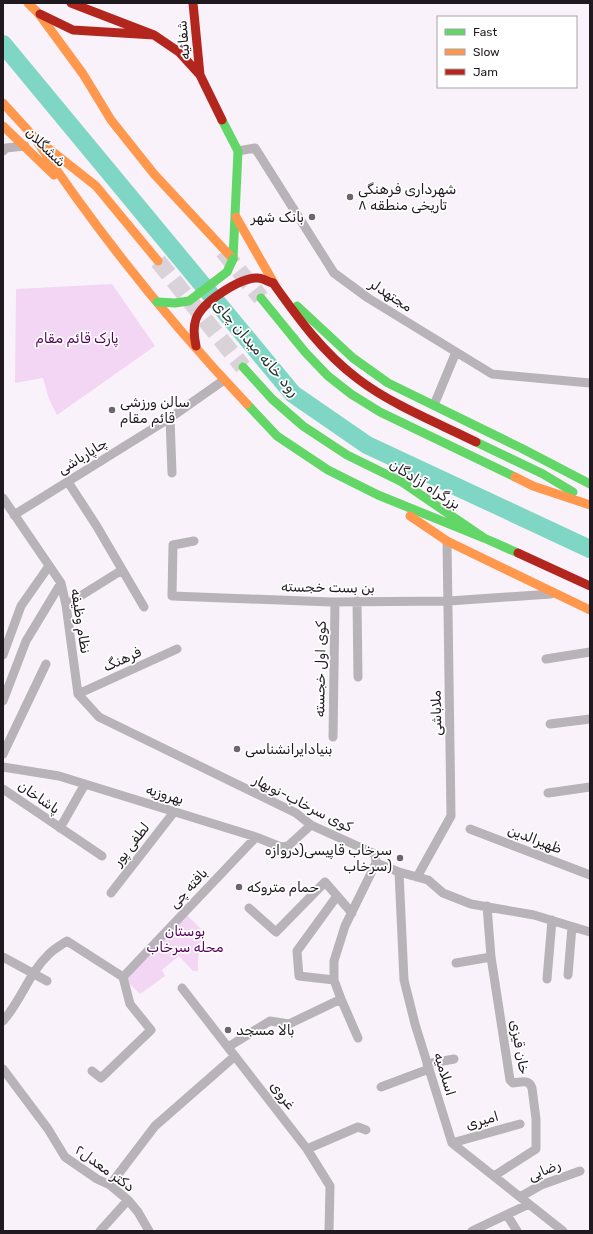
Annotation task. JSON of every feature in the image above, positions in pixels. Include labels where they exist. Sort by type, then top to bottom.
[{"type":"main road","points":[[28,3],[39,14],[83,74],[111,120],[154,174],[233,259]]},
{"type":"main road","points":[[71,3],[154,35],[179,52],[200,75],[238,151],[233,259],[227,272],[189,301],[176,303],[157,302]]},
{"type":"main road","name":"شفائیه","points":[[194,3],[200,75]]},
{"type":"main road","points":[[39,14],[74,30],[154,35]]},
{"type":"main road","points":[[3,102],[34,137],[69,189],[157,302],[224,380],[277,436],[328,470],[378,495],[484,538]]},
{"type":"main road","name":"ششگلان","points":[[3,126],[69,189]]},
{"type":"main road","points":[[34,137],[96,186],[158,261]]},
{"type":"main road","points":[[236,217],[273,283],[310,332],[341,366],[363,384],[387,398],[543,474],[590,504]]},
{"type":"main road","points":[[196,346],[194,337],[195,323],[199,313],[217,296],[237,284],[258,278],[273,283],[352,358],[388,383],[521,448],[590,484]]},
{"type":"main road","points":[[261,298],[305,352],[328,376],[351,394],[380,412],[533,486],[590,504]]},
{"type":"main road","name":"بزرگراه آزادگان","points":[[243,366],[272,399],[303,426],[347,455],[402,482],[484,538],[590,586]]},
{"type":"main road","points":[[378,495],[447,541],[590,610]]},
{"type":"street","points":[[3,151],[6,148],[25,146]]},
{"type":"street","name":"مجتهدلر","points":[[238,151],[256,148],[334,273],[368,298],[492,374],[590,383]]},
{"type":"street","points":[[434,405],[456,352]]},
{"type":"street","name":"چاپارباشی","points":[[14,514],[170,418],[224,380]]},
{"type":"street","points":[[170,418],[172,473]]},
{"type":"street","points":[[68,482],[96,525],[144,607]]},
{"type":"street","name":"نظام وظیفه","points":[[3,498],[61,583],[66,605],[78,694]]},
{"type":"street","name":"بن بست خجسته","points":[[194,541],[172,546],[172,596],[335,602],[449,601],[556,594]]},
{"type":"street","name":"ملاباشی","points":[[417,877],[451,816],[447,541]]},
{"type":"street","points":[[3,655],[22,606],[49,566]]},
{"type":"street","points":[[66,605],[122,570]]},
{"type":"street","points":[[3,701],[26,640],[61,583]]},
{"type":"street","points":[[357,601],[358,677]]},
{"type":"street","name":"کوی اول خجسته","points":[[333,737],[335,602]]},
{"type":"street","name":"فرهنگ","points":[[78,694],[177,649]]},
{"type":"street","points":[[546,659],[590,652]]},
{"type":"street","points":[[3,754],[46,664]]},
{"type":"street","name":"کوی سرخاب-نوبهار","points":[[78,694],[99,717],[296,813],[311,825],[375,854],[376,863],[399,872],[428,880],[443,893],[471,904],[534,914],[590,932]]},
{"type":"street","points":[[550,724],[590,719]]},
{"type":"street","name":"بهروزیه","points":[[3,767],[59,776],[256,837],[281,847],[288,846],[311,825]]},
{"type":"street","name":"پاشاخان","points":[[60,828],[85,784]]},
{"type":"street","points":[[548,793],[590,788]]},
{"type":"street","name":"پاشاخان","points":[[3,789],[102,856]]},
{"type":"street","name":"لطفی پور","points":[[111,893],[174,812]]},
{"type":"street","name":"ظهیرالدین","points":[[470,829],[590,874]]},
{"type":"street","name":"بافته چی","points":[[123,977],[256,837]]},
{"type":"street","points":[[358,1038],[334,980],[334,961],[345,926],[376,863]]},
{"type":"street","name":"اسلامیه","points":[[399,872],[404,980],[415,1024],[452,1143]]},
{"type":"street","points":[[249,908],[276,932],[325,882],[352,913]]},
{"type":"street","points":[[334,980],[299,976],[297,951],[337,896]]},
{"type":"street","name":"خان قیزی","points":[[487,906],[491,957],[510,1080],[513,1083],[527,1082],[530,1084],[532,1088],[536,1119],[536,1150],[494,1176]]},
{"type":"street","points":[[547,979],[552,920]]},
{"type":"street","points":[[568,975],[572,926]]},
{"type":"street","points":[[3,1021],[11,1012],[33,973],[49,953],[67,941],[123,977],[130,1004],[151,1030],[101,1078],[92,1071]]},
{"type":"street","points":[[3,957],[47,981]]},
{"type":"street","points":[[456,963],[491,957]]},
{"type":"street","name":"غروی","points":[[182,988],[307,1149],[330,1186],[329,1231]]},
{"type":"street","points":[[228,1047],[270,1021],[289,1024],[341,1000]]},
{"type":"street","points":[[110,1185],[155,1126],[235,1056]]},
{"type":"street","points":[[380,1087],[428,1066],[454,1059]]},
{"type":"street","name":"دکتر معدل۲","points":[[3,1069],[48,1129],[65,1157],[97,1179],[110,1185],[128,1200],[138,1212],[149,1231]]},
{"type":"street","name":"امیری","points":[[452,1143],[520,1124]]},
{"type":"street","points":[[307,1149],[358,1127],[366,1130]]},
{"type":"street","points":[[452,1143],[563,1231]]},
{"type":"street","name":"رضایی","points":[[520,1197],[541,1185],[580,1171]]},
{"type":"street","points":[[100,1231],[128,1200]]},
{"type":"street","points":[[472,1231],[529,1204]]},
{"type":"street","points":[[507,1215],[517,1231]]},
{"type":"green space","name":"پارک قائم مقام","points":[[112,284],[155,346],[57,415],[49,399],[43,378],[15,383],[16,289]]},
{"type":"green space","name":"بوستان محله سرخاب","points":[[186,914],[203,931],[198,971],[193,971],[179,956],[162,970],[165,976],[140,994],[123,977]]},
{"type":"waterway","name":"رود خانه میدان چای","points":[[3,44],[293,394],[367,445],[590,549]]},
{"type":"tunnel","points":[[223,251],[261,298]]},
{"type":"tunnel","points":[[158,261],[243,367]]},
{"type":"traffic: fast","points":[[222,120],[238,151],[233,259]]},
{"type":"traffic: fast","points":[[157,302],[175,303],[189,301],[227,272],[233,259]]},
{"type":"traffic: fast","points":[[261,298],[305,352],[328,376],[351,394],[380,412],[515,477]]},
{"type":"traffic: fast","points":[[297,306],[353,358],[388,383],[521,448],[590,484]]},
{"type":"traffic: fast","points":[[243,367],[272,399],[303,426],[347,455],[402,482],[484,538],[518,553]]},
{"type":"traffic: fast","points":[[247,404],[277,436],[328,470],[378,495],[484,538]]},
{"type":"traffic: fast","points":[[476,442],[543,474],[573,492]]},
{"type":"traffic: slow","points":[[28,3],[39,14],[83,74],[111,120],[154,174],[233,259]]},
{"type":"traffic: slow","points":[[3,103],[34,137],[96,186],[158,261]]},
{"type":"traffic: slow","points":[[3,126],[54,175]]},
{"type":"traffic: slow","points":[[34,137],[83,207],[135,275],[190,341],[247,404]]},
{"type":"traffic: slow","points":[[236,217],[275,285]]},
{"type":"traffic: slow","points":[[515,477],[533,486],[590,505]]},
{"type":"traffic: slow","points":[[410,516],[447,541],[590,610]]},
{"type":"traffic: jam","points":[[71,3],[154,35],[179,52],[200,75],[222,120]]},
{"type":"traffic: jam","points":[[193,3],[200,75]]},
{"type":"traffic: jam","points":[[40,14],[73,30],[154,35]]},
{"type":"traffic: jam","points":[[196,346],[194,332],[196,319],[200,312],[214,298],[232,286],[251,279],[260,278],[273,283]]},
{"type":"traffic: jam","points":[[273,283],[322,346],[345,369],[385,397],[476,442]]},
{"type":"traffic: jam","points":[[518,553],[590,586]]},
{"type":"place","name":"شهرداری فرهنگی تاریخی منطقه ۸","points":[[350,197]]},
{"type":"place","name":"بانک شهر","points":[[312,217]]},
{"type":"place","name":"سالن ورزشی قائم مقام","points":[[112,410]]},
{"type":"place","name":"بنیادایرانشناسی","points":[[237,749]]},
{"type":"place","name":"سرخاب قاپیسی(دروازه سرخاب)","points":[[400,858]]},
{"type":"place","name":"حمام متروکه","points":[[239,887]]},
{"type":"place","name":"بالا مسجد","points":[[228,1030]]}]
